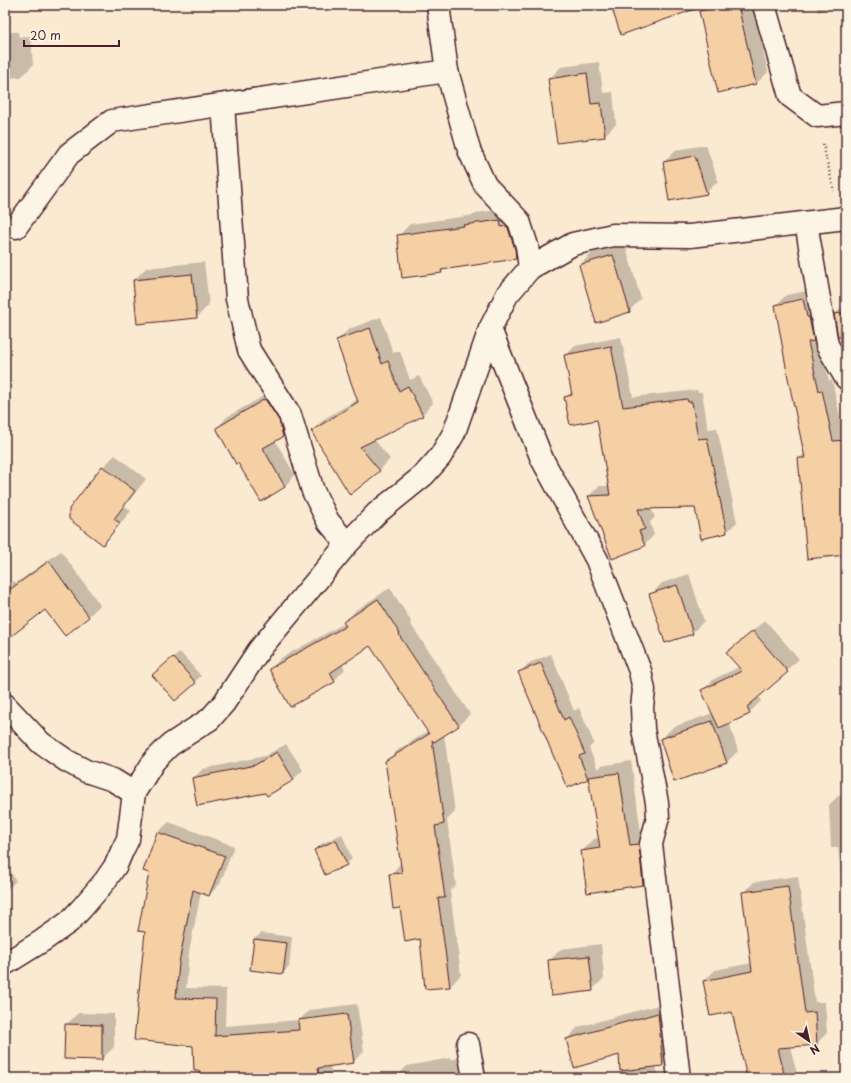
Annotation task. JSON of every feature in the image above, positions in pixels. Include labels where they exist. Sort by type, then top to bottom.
[{"type":"street","points":[[438,5],[447,71],[469,150],[485,185],[519,221],[527,246],[530,268]]},
{"type":"street","points":[[764,5],[790,96],[817,116],[846,113]]},
{"type":"street","points":[[16,228],[69,154],[112,121],[447,71]]},
{"type":"street","points":[[223,105],[237,299],[250,350],[290,415],[313,492],[328,521],[347,544]]},
{"type":"street","points":[[5,964],[69,922],[105,881],[116,865],[128,839],[134,793],[154,761],[170,745],[210,719],[224,703],[259,650],[347,544],[377,513],[424,474],[440,456],[454,433],[490,329],[507,295],[530,268],[573,244],[613,235],[690,236],[843,218]]},
{"type":"street","points":[[806,223],[827,345],[846,378]]},
{"type":"street","points":[[490,329],[542,459],[597,560],[640,671],[644,690],[642,707],[643,729],[657,803],[658,816],[651,844],[679,1078]]},
{"type":"street","points":[[5,705],[41,743],[67,761],[86,771],[113,780],[134,793]]},
{"type":"street","points":[[468,1044],[474,1078]]},
{"type":"path","points":[[817,116],[843,218]]},
{"type":"building","points":[[634,5],[695,5],[695,9],[621,35],[613,12]]},
{"type":"building","points":[[726,5],[738,5],[756,84],[718,93],[699,11]]},
{"type":"building","points":[[587,73],[591,104],[601,103],[605,137],[557,143],[548,79]]},
{"type":"building","points":[[695,156],[707,194],[669,201],[663,162]]},
{"type":"building","points":[[500,220],[501,227],[507,226],[508,228],[515,249],[516,259],[441,270],[442,273],[402,278],[397,235]]},
{"type":"building","points":[[613,255],[630,312],[596,323],[579,265]]},
{"type":"building","points":[[192,274],[197,318],[137,324],[133,280]]},
{"type":"building","points":[[803,299],[807,317],[809,317],[814,341],[808,342],[819,391],[822,390],[833,441],[846,440],[846,555],[807,559],[798,458],[805,458],[788,378],[775,305]]},
{"type":"building","points":[[842,313],[845,336],[838,337],[834,314]]},
{"type":"building","points":[[370,328],[382,364],[388,361],[399,391],[408,386],[423,416],[360,447],[380,471],[350,495],[311,431],[358,402],[336,340]]},
{"type":"building","points":[[611,346],[623,407],[687,399],[688,402],[692,402],[698,439],[707,438],[727,533],[701,539],[695,508],[638,509],[645,529],[639,531],[645,546],[612,559],[588,496],[610,495],[597,420],[570,425],[564,397],[572,395],[564,355]]},
{"type":"building","points":[[265,399],[279,420],[283,437],[263,448],[285,487],[261,502],[238,463],[236,464],[216,428]]},
{"type":"building","points":[[102,466],[135,491],[114,519],[120,523],[103,545],[69,519],[69,509]]},
{"type":"building","points":[[49,561],[89,617],[65,636],[45,610],[5,641],[5,593]]},
{"type":"building","points":[[677,585],[693,634],[665,643],[649,594]]},
{"type":"building","points":[[378,599],[400,634],[399,635],[459,726],[434,742],[432,740],[444,824],[435,826],[445,898],[438,898],[450,987],[425,989],[420,939],[405,942],[400,908],[393,909],[389,874],[402,873],[385,761],[429,734],[370,646],[330,673],[335,682],[290,707],[269,669],[346,626],[343,622]]},
{"type":"building","points":[[753,631],[788,672],[747,707],[750,714],[719,728],[701,690],[742,671],[726,653]]},
{"type":"building","points":[[173,657],[196,683],[175,701],[152,675]]},
{"type":"building","points":[[541,663],[564,720],[569,717],[585,754],[579,756],[588,779],[567,788],[518,672]]},
{"type":"building","points":[[712,721],[727,763],[674,782],[660,739]]},
{"type":"building","points":[[277,752],[294,780],[267,796],[265,793],[197,806],[192,778],[255,765]]},
{"type":"building","points":[[619,773],[630,845],[639,844],[643,885],[587,893],[581,851],[600,848],[588,777]]},
{"type":"building","points":[[157,832],[225,856],[209,896],[193,890],[179,963],[176,998],[216,999],[215,1036],[299,1030],[298,1020],[347,1014],[354,1063],[318,1068],[320,1078],[199,1078],[199,1071],[194,1071],[193,1046],[134,1040],[145,932],[138,931],[149,873],[143,871]]},
{"type":"building","points":[[336,840],[347,865],[325,875],[314,850]]},
{"type":"building","points":[[788,886],[805,1013],[815,1012],[817,1045],[778,1048],[785,1078],[747,1078],[732,1012],[710,1016],[703,981],[752,971],[742,892]]},
{"type":"building","points":[[254,939],[287,943],[283,974],[250,970]]},
{"type":"building","points":[[589,956],[593,991],[551,996],[548,960]]},
{"type":"building","points":[[658,1013],[663,1066],[620,1071],[619,1055],[574,1068],[566,1039]]},
{"type":"building","points":[[65,1024],[102,1025],[102,1060],[64,1059]]}]
